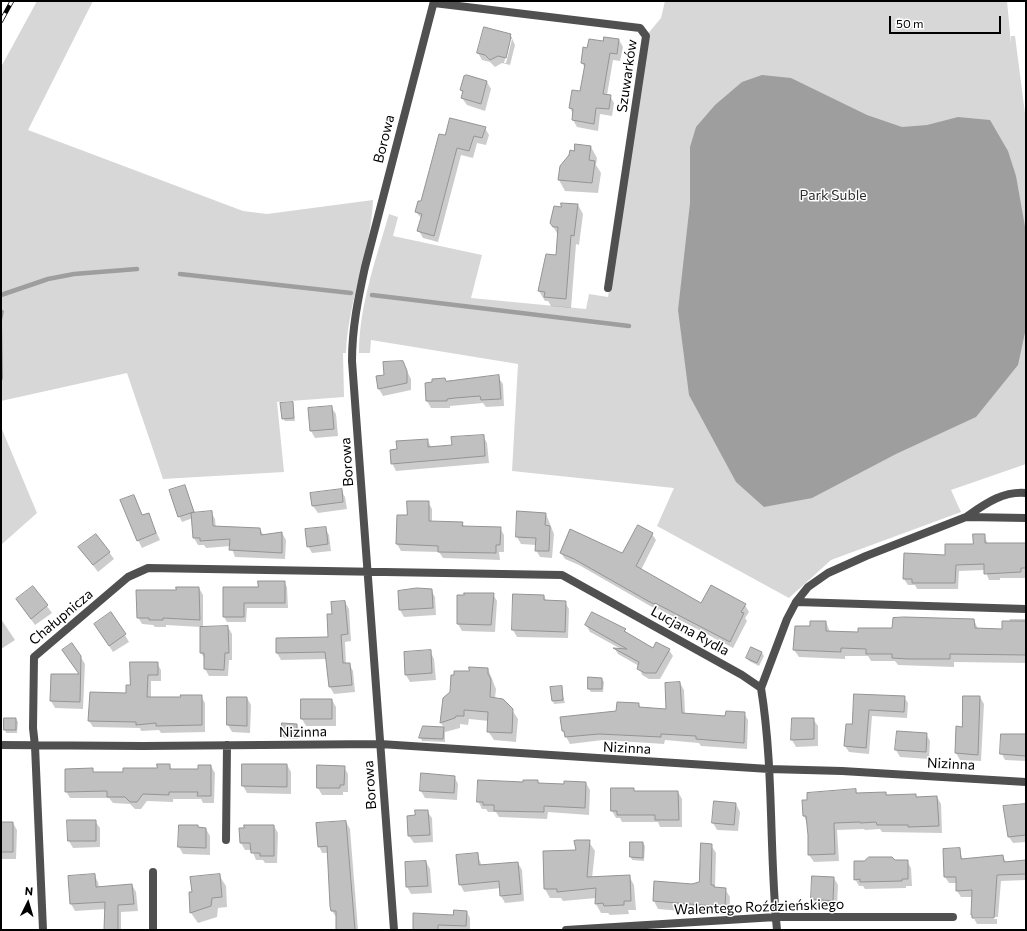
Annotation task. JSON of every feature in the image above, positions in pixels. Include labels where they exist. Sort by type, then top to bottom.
[{"type":"street","name":"Szuwarków","points":[[434,2],[640,28],[646,36],[608,288]]},
{"type":"street","name":"Borowa","points":[[394,930],[369,572],[352,361],[352,337],[355,309],[434,2]]},
{"type":"street","points":[[777,930],[765,716],[760,688],[796,602],[808,587],[828,573],[866,556],[966,518],[993,499],[1015,492],[1026,493]]},
{"type":"street","points":[[966,518],[1026,518]]},
{"type":"street","name":"Chałupnicza","points":[[43,930],[33,728],[34,657],[128,577],[148,568],[369,572]]},
{"type":"street","name":"Lucjana Rydla","points":[[369,572],[562,575],[742,675],[760,688]]},
{"type":"street","points":[[796,602],[1026,608]]},
{"type":"street","name":"Nizinna","points":[[1,745],[380,744],[768,769],[842,771],[1026,782]]},
{"type":"street","points":[[226,840],[227,745]]},
{"type":"street","points":[[153,872],[153,930]]},
{"type":"street","name":"Walentego Roździeńskiego","points":[[566,930],[776,916],[953,917]]},
{"type":"green space","points":[[37,1],[93,1],[28,130],[243,211],[267,214],[373,200],[368,238],[351,314],[346,353],[343,353],[344,397],[277,402],[284,472],[163,479],[127,373],[1,401],[1,67]]},
{"type":"green space","name":"Park Suble","points":[[665,1],[1007,1],[1011,44],[1011,36],[1015,36],[1026,121],[1026,464],[951,490],[961,512],[831,560],[789,598],[657,526],[674,488],[512,471],[518,364],[371,340],[370,353],[359,353],[365,300],[389,214],[398,217],[393,236],[482,255],[471,298],[586,309],[589,294],[608,297],[646,36],[661,18]]},
{"type":"green space","points":[[1,427],[37,513],[1,545]]},
{"type":"shaded area","points":[[762,75],[791,78],[867,115],[902,127],[927,125],[958,117],[990,120],[1008,151],[1016,176],[1026,232],[1026,328],[1018,365],[976,417],[896,454],[812,498],[764,507],[736,482],[689,395],[678,310],[690,203],[690,147],[696,127],[715,105],[742,82]]},
{"type":"shaded area","points":[[1,309],[4,311],[2,321],[3,378],[1,384]]},
{"type":"building","points":[[484,27],[511,34],[506,58],[498,56],[490,60],[485,55],[477,53]]},
{"type":"building","points":[[604,37],[619,39],[617,54],[610,53],[603,94],[611,95],[609,109],[596,108],[594,124],[572,120],[573,109],[569,108],[572,90],[580,91],[585,64],[581,63],[583,47],[587,48],[589,39],[603,41]]},
{"type":"building","points":[[467,75],[487,81],[481,104],[461,98],[463,91],[460,90],[464,76]]},
{"type":"building","points":[[450,118],[486,127],[482,138],[474,136],[469,151],[457,148],[434,236],[417,231],[422,214],[415,212],[418,201],[421,201],[439,134],[445,135]]},
{"type":"building","points":[[575,144],[591,146],[589,160],[595,161],[592,183],[558,180],[560,166],[569,155],[570,150],[574,151]]},
{"type":"building","points":[[561,203],[578,204],[574,236],[571,235],[566,299],[544,297],[545,292],[538,291],[546,254],[556,255],[558,227],[553,227],[550,223],[554,206],[561,207]]},
{"type":"building","points":[[403,361],[407,371],[407,383],[378,389],[376,376],[384,375],[383,362]]},
{"type":"building","points":[[499,375],[501,399],[481,400],[480,396],[447,399],[447,401],[426,401],[425,383],[432,382],[432,379],[445,378],[446,381]]},
{"type":"building","points":[[293,402],[294,418],[282,419],[280,403]]},
{"type":"building","points":[[332,406],[334,429],[310,431],[308,408]]},
{"type":"building","points":[[484,435],[485,456],[391,464],[390,450],[397,449],[396,441],[428,439],[428,447],[452,445],[451,437]]},
{"type":"building","points":[[185,485],[194,512],[178,517],[169,490]]},
{"type":"building","points":[[342,489],[343,502],[312,506],[310,493]]},
{"type":"building","points":[[134,495],[142,515],[149,513],[156,533],[137,541],[120,500]]},
{"type":"building","points":[[407,501],[429,501],[429,521],[463,522],[462,526],[501,527],[500,545],[496,545],[496,553],[438,552],[438,546],[396,544],[397,515],[407,515]]},
{"type":"building","points":[[212,511],[213,526],[260,528],[261,535],[282,532],[282,553],[229,550],[230,539],[200,541],[200,538],[193,538],[191,513]]},
{"type":"building","points":[[517,511],[546,513],[545,525],[550,526],[549,551],[535,551],[536,538],[516,537]]},
{"type":"building","points":[[638,525],[653,533],[636,566],[701,603],[711,585],[746,604],[741,612],[744,613],[730,642],[655,603],[654,604],[648,601],[574,559],[560,553],[570,529],[622,553]]},
{"type":"building","points":[[326,527],[328,544],[307,547],[305,529]]},
{"type":"building","points":[[96,534],[110,552],[93,565],[78,547]]},
{"type":"building","points":[[973,534],[985,534],[985,543],[1026,543],[1026,568],[1021,568],[1021,572],[984,574],[984,564],[956,565],[955,583],[912,583],[912,579],[903,579],[904,553],[945,555],[945,544],[973,544]]},
{"type":"building","points":[[258,581],[285,581],[285,603],[244,603],[244,617],[223,617],[223,587],[258,587]]},
{"type":"building","points":[[33,586],[48,605],[31,619],[16,599]]},
{"type":"building","points":[[176,587],[199,587],[200,620],[163,618],[163,620],[149,620],[149,618],[137,618],[136,590],[176,590]]},
{"type":"building","points":[[417,588],[432,589],[433,608],[399,610],[398,591]]},
{"type":"building","points":[[464,593],[494,593],[491,625],[457,624],[457,595],[464,595]]},
{"type":"building","points":[[513,594],[544,595],[544,600],[566,601],[565,632],[512,630]]},
{"type":"building","points":[[345,601],[348,634],[341,635],[343,663],[350,663],[352,685],[329,687],[325,652],[276,653],[276,638],[328,637],[327,614],[332,614],[331,602]]},
{"type":"building","points":[[111,612],[126,634],[109,646],[94,624]]},
{"type":"building","points":[[592,612],[626,629],[624,631],[653,648],[656,642],[670,649],[656,673],[645,673],[637,669],[639,662],[613,648],[627,649],[585,625]]},
{"type":"building","points":[[893,618],[974,619],[975,628],[1002,629],[1002,621],[1026,621],[1026,655],[950,654],[950,659],[908,659],[892,658],[892,654],[866,654],[866,649],[841,648],[841,652],[793,650],[795,626],[810,626],[810,621],[826,621],[826,631],[858,632],[858,628],[892,628]]},
{"type":"building","points":[[228,626],[229,653],[225,653],[224,670],[204,669],[204,653],[200,653],[200,627]]},
{"type":"building","points":[[72,643],[81,656],[80,702],[50,701],[51,674],[79,674],[62,650]]},
{"type":"building","points":[[751,647],[762,652],[757,663],[746,658]]},
{"type":"building","points":[[431,650],[432,673],[405,675],[404,652]]},
{"type":"building","points":[[130,662],[158,662],[158,675],[148,675],[147,697],[181,697],[180,695],[202,695],[202,725],[156,726],[156,723],[136,725],[136,722],[88,721],[90,692],[126,693],[126,685],[130,685]]},
{"type":"building","points":[[469,667],[488,668],[488,674],[491,679],[490,697],[503,699],[513,709],[512,733],[487,732],[488,712],[464,710],[464,716],[456,716],[455,718],[440,723],[443,698],[450,692],[451,675],[454,675],[454,671],[469,671]]},
{"type":"building","points":[[588,677],[602,678],[602,689],[588,689]]},
{"type":"building","points":[[680,682],[682,713],[725,716],[726,711],[745,712],[744,743],[696,739],[696,736],[661,734],[661,737],[599,734],[565,737],[564,731],[562,731],[560,717],[616,711],[617,702],[639,703],[639,707],[666,709],[665,683]]},
{"type":"building","points":[[562,686],[563,700],[552,701],[550,687]]},
{"type":"building","points":[[854,694],[905,696],[904,712],[869,710],[866,748],[844,746],[846,724],[852,724]]},
{"type":"building","points":[[963,696],[980,696],[978,755],[955,753],[956,726],[962,727]]},
{"type":"building","points":[[227,697],[247,697],[247,726],[227,725]]},
{"type":"building","points":[[301,699],[332,699],[332,719],[301,719]]},
{"type":"building","points":[[4,718],[16,718],[16,730],[4,730]]},
{"type":"building","points":[[792,718],[814,718],[814,739],[791,740]]},
{"type":"building","points":[[282,723],[297,724],[297,736],[281,735]]},
{"type":"building","points":[[423,726],[444,727],[443,739],[419,738]]},
{"type":"building","points":[[897,731],[927,733],[926,752],[895,750]]},
{"type":"building","points":[[1001,734],[1026,734],[1026,756],[1000,754]]},
{"type":"building","points":[[157,764],[170,764],[170,769],[198,769],[198,765],[211,765],[211,796],[197,796],[198,792],[169,792],[169,795],[143,794],[137,802],[130,802],[125,797],[107,797],[107,791],[65,792],[65,769],[93,768],[93,772],[123,772],[123,768],[157,768]]},
{"type":"building","points":[[242,764],[287,764],[287,787],[242,786]]},
{"type":"building","points":[[317,765],[345,766],[344,785],[340,785],[340,788],[317,788]]},
{"type":"building","points":[[421,773],[455,776],[454,793],[420,791]]},
{"type":"building","points":[[478,780],[523,782],[523,780],[538,780],[538,783],[564,784],[564,781],[586,782],[585,808],[544,806],[544,812],[494,811],[494,805],[483,805],[483,802],[477,802]]},
{"type":"building","points":[[611,788],[634,788],[634,791],[678,791],[679,820],[655,820],[655,815],[617,815],[617,811],[611,811]]},
{"type":"building","points":[[856,789],[856,793],[886,792],[886,795],[916,794],[916,797],[937,796],[939,826],[908,827],[908,825],[877,825],[876,822],[834,823],[835,854],[808,855],[806,816],[803,816],[802,800],[807,800],[807,793]]},
{"type":"building","points":[[714,801],[736,803],[734,825],[712,823]]},
{"type":"building","points":[[1026,804],[1026,835],[1008,837],[1003,806]]},
{"type":"building","points":[[415,810],[428,810],[430,835],[408,836],[407,816],[415,815]]},
{"type":"building","points":[[67,820],[96,820],[96,841],[68,841]]},
{"type":"building","points":[[346,821],[355,930],[336,930],[336,911],[331,911],[330,906],[327,846],[318,847],[316,823]]},
{"type":"building","points":[[1,822],[13,822],[13,852],[1,852]]},
{"type":"building","points":[[179,825],[198,825],[198,827],[206,828],[206,848],[178,847]]},
{"type":"building","points":[[244,825],[274,825],[274,856],[260,856],[260,853],[251,853],[250,843],[240,843],[239,828],[244,828]]},
{"type":"building","points":[[590,840],[587,877],[630,875],[631,901],[624,901],[624,905],[604,906],[603,903],[595,904],[596,888],[557,892],[557,889],[544,889],[543,851],[576,850],[574,841]]},
{"type":"building","points":[[630,842],[643,842],[643,858],[630,857]]},
{"type":"building","points":[[701,843],[712,844],[711,885],[714,885],[714,887],[726,888],[725,907],[653,901],[654,881],[692,884],[699,882]]},
{"type":"building","points":[[960,848],[961,859],[1003,855],[1004,862],[1026,860],[1026,874],[997,875],[994,918],[972,918],[972,890],[956,891],[956,877],[944,877],[943,849]]},
{"type":"building","points":[[478,853],[479,865],[518,862],[521,894],[500,896],[499,881],[459,885],[456,855]]},
{"type":"building","points":[[869,857],[892,857],[895,860],[908,860],[908,879],[902,879],[902,881],[860,882],[860,879],[854,880],[854,861],[864,861]]},
{"type":"building","points":[[426,861],[428,886],[406,887],[405,862]]},
{"type":"building","points":[[95,874],[96,887],[132,884],[134,904],[118,905],[118,930],[104,930],[105,902],[70,904],[68,876]]},
{"type":"building","points":[[220,874],[222,897],[212,898],[211,906],[190,913],[189,892],[192,892],[190,877]]},
{"type":"building","points":[[812,876],[834,877],[833,901],[811,899]]},
{"type":"building","points":[[454,910],[467,911],[466,926],[438,925],[438,930],[413,930],[413,913],[453,915]]},
{"type":"waterway","points":[[1,295],[48,279],[74,274],[137,269]]},
{"type":"waterway","points":[[180,274],[351,293]]},
{"type":"waterway","points":[[372,295],[629,326]]},
{"type":"railway","points":[[1,21],[12,1]]}]
